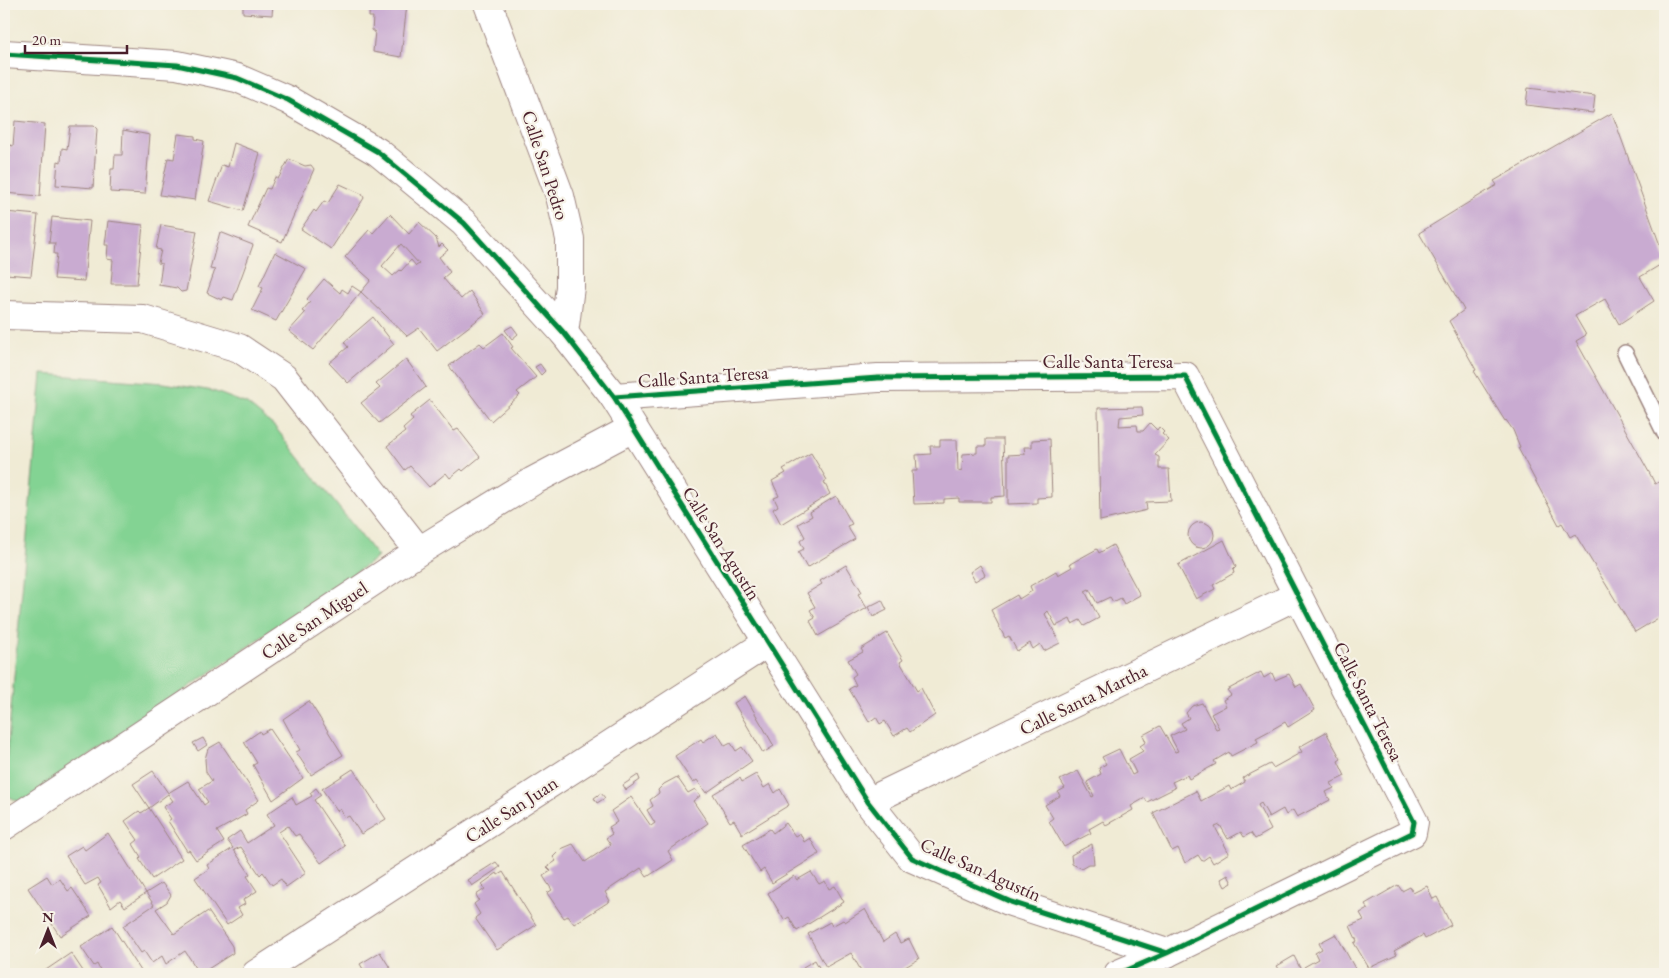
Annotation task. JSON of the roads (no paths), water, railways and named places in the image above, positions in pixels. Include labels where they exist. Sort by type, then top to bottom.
[{"type":"street","name":"Calle San Pedro","points":[[488,4],[560,196],[570,239],[570,287],[564,333]]},
{"type":"street","name":"Calle San Agustín","points":[[4,54],[177,65],[237,78],[288,100],[378,152],[464,224],[564,333],[614,397],[868,802],[912,858],[1011,902],[1168,952]]},
{"type":"street","points":[[4,315],[143,319],[239,348],[284,378],[419,551]]},
{"type":"street","name":"Calle Santa Teresa","points":[[614,397],[878,378],[1185,376],[1414,822],[1415,828],[1412,832],[1168,952]]},
{"type":"street","name":"Calle San Miguel","points":[[4,826],[419,551],[533,480],[633,428]]},
{"type":"street","name":"Calle Santa Martha","points":[[868,802],[1298,595]]},
{"type":"street","name":"Calle San Juan","points":[[256,974],[767,643]]},
{"type":"street","points":[[1118,974],[1168,952]]},
{"type":"lane","points":[[1625,353],[1665,434]]}]
